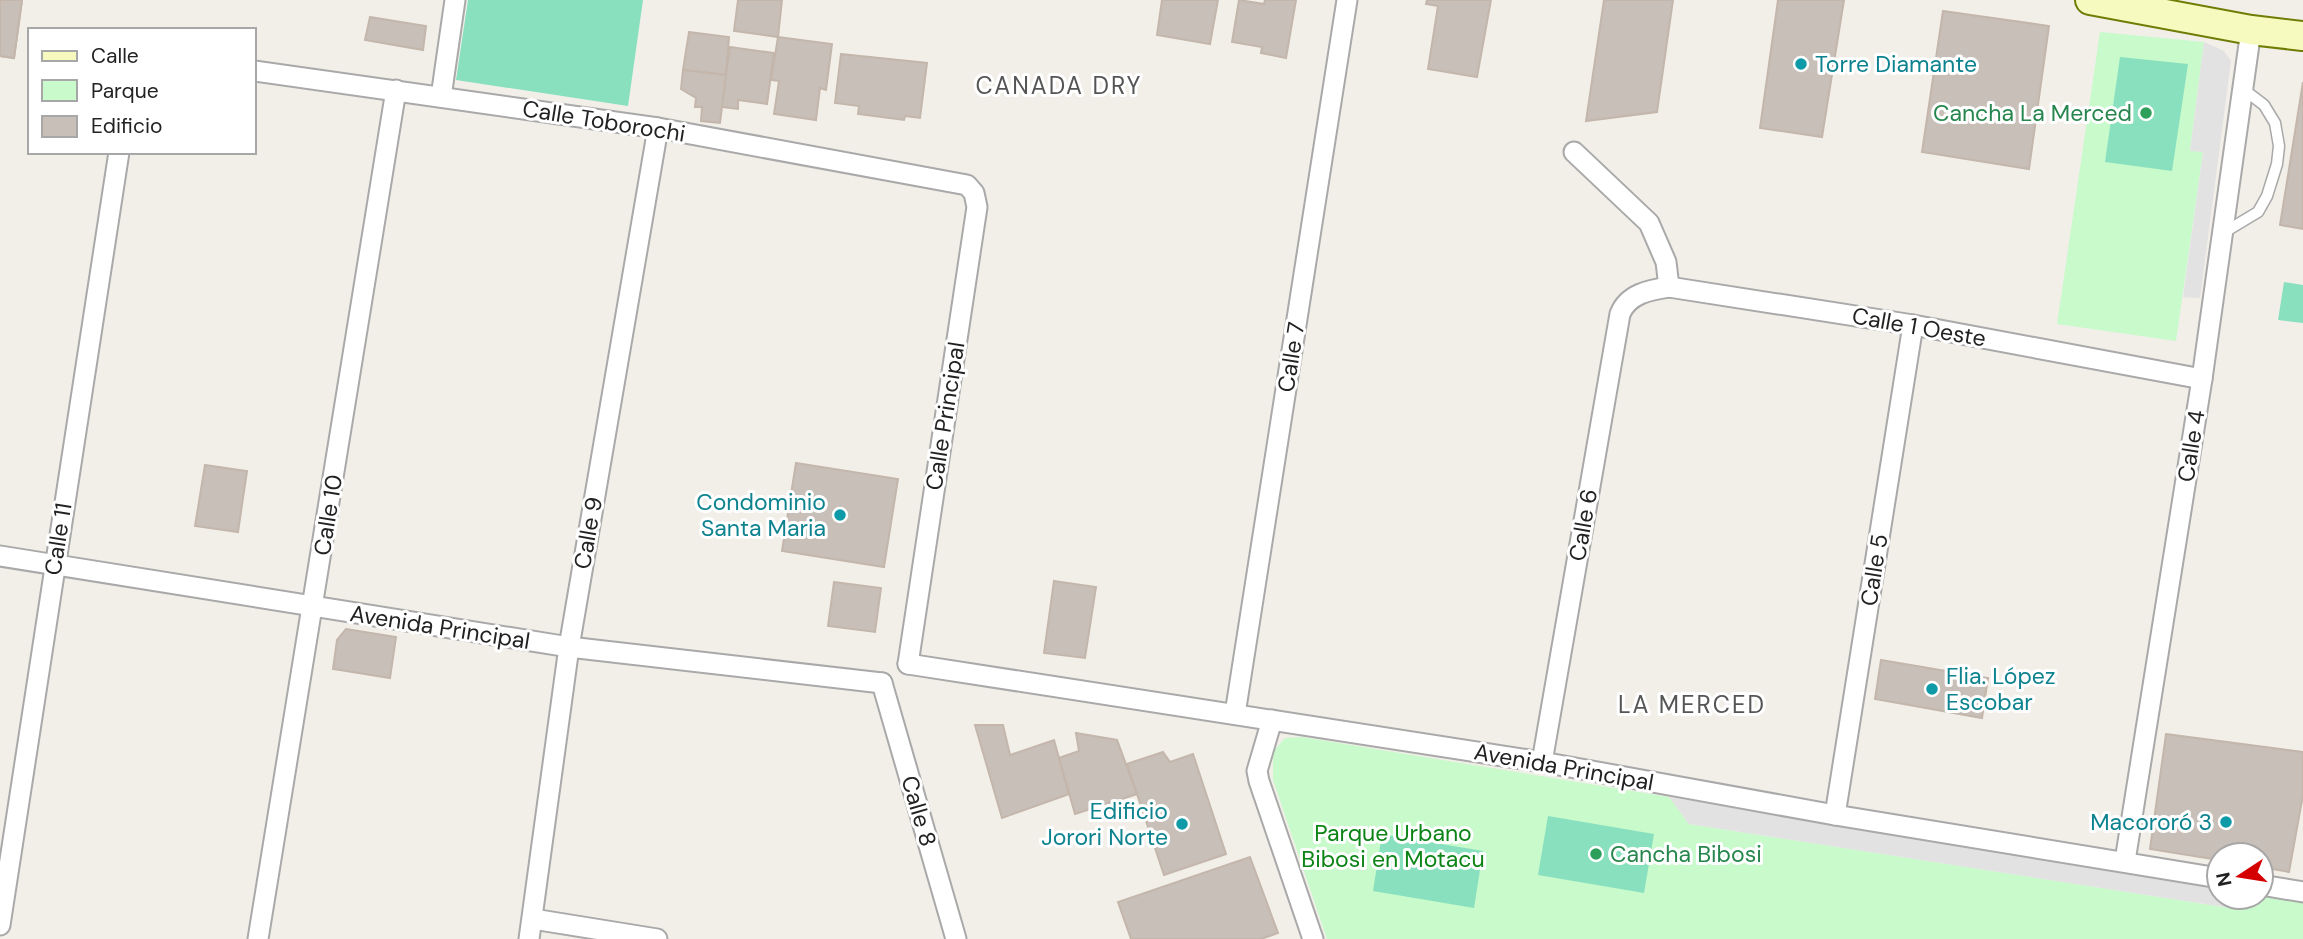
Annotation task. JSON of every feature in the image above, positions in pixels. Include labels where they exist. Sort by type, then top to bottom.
[{"type":"street","points":[[441,97],[455,0]]},
{"type":"street","name":"Calle 7","points":[[1235,714],[1347,0]]},
{"type":"street","points":[[2090,0],[2251,30],[2303,36]]},
{"type":"street","name":"Calle 4","points":[[2125,861],[2202,379],[2251,30]]},
{"type":"street","name":"Calle Toborochi","points":[[256,71],[658,128],[953,181]]},
{"type":"street","name":"Calle 10","points":[[258,939],[396,90]]},
{"type":"street","name":"Calle 9","points":[[530,939],[569,647],[658,128]]},
{"type":"street","points":[[1574,152],[1649,223],[1665,262],[1669,287]]},
{"type":"street","name":"Calle 11","points":[[0,925],[119,154]]},
{"type":"street","name":"Calle Principal","points":[[908,664],[977,206],[974,192],[967,185],[953,181]]},
{"type":"street","name":"Calle 1 Oeste","points":[[1636,295],[1669,287],[1913,325],[2202,379]]},
{"type":"street","name":"Calle 6","points":[[1542,762],[1620,314],[1624,304],[1636,295]]},
{"type":"street","name":"Calle 5","points":[[1835,815],[1913,325]]},
{"type":"street","name":"Avenida Principal","points":[[0,556],[569,647],[882,683]]},
{"type":"street","points":[[882,683],[908,664]]},
{"type":"street","name":"Avenida Principal","points":[[908,664],[1542,762],[1835,815],[2205,875]]},
{"type":"street","name":"Calle 8","points":[[882,683],[956,939]]},
{"type":"street","points":[[1272,720],[1257,771],[1313,939]]},
{"type":"street","points":[[2275,887],[2303,892]]},
{"type":"street","points":[[533,919],[657,939]]},
{"type":"lane","points":[[2223,233],[2258,212],[2267,196],[2277,164],[2275,123],[2264,105],[2243,89]]},
{"type":"green space","points":[[468,0],[643,0],[628,106],[456,80]]},
{"type":"green space","points":[[2100,32],[2204,42],[2190,150],[2203,152],[2176,341],[2057,324]]},
{"type":"green space","name":"Cancha La Merced","points":[[2120,57],[2188,64],[2172,171],[2105,162]]},
{"type":"green space","points":[[2284,282],[2303,285],[2303,323],[2278,320]]},
{"type":"green space","name":"Parque Urbano Bibosi en Motacu","points":[[1302,737],[1669,797],[1689,824],[2205,904],[2205,911],[2275,911],[2275,898],[2303,903],[2303,939],[1327,939],[1273,780],[1273,752],[1285,738]]},
{"type":"green space","name":"Cancha Bibosi","points":[[1548,816],[1654,834],[1644,893],[1538,875]]},
{"type":"green space","points":[[1382,834],[1483,851],[1474,908],[1373,891]]},
{"type":"shaded area","points":[[2204,42],[2224,51],[2231,61],[2200,298],[2183,297],[2203,152],[2190,151]]},
{"type":"shaded area","points":[[1669,797],[2205,886],[2205,904],[1689,824]]},
{"type":"building","points":[[0,0],[22,0],[14,58],[0,56]]},
{"type":"building","points":[[0,0],[22,0],[14,58],[0,56]]},
{"type":"building","points":[[738,0],[782,0],[778,37],[734,31]]},
{"type":"building","points":[[1162,0],[1218,0],[1210,44],[1157,35]]},
{"type":"building","points":[[1239,0],[1264,4],[1265,0],[1296,0],[1286,58],[1261,53],[1262,47],[1232,42]]},
{"type":"building","points":[[1427,0],[1491,0],[1477,77],[1428,69],[1438,6],[1426,4]]},
{"type":"building","points":[[1604,0],[1673,0],[1657,112],[1586,121]]},
{"type":"building","name":"Torre Diamante","points":[[1778,0],[1844,0],[1822,137],[1760,128]]},
{"type":"building","points":[[1943,11],[2049,26],[2029,169],[1922,152]]},
{"type":"building","points":[[370,17],[426,26],[423,50],[365,40]]},
{"type":"building","points":[[689,32],[729,37],[726,75],[683,70]]},
{"type":"building","points":[[778,37],[832,44],[826,90],[820,88],[816,120],[774,114],[779,81],[771,80]]},
{"type":"building","points":[[730,47],[774,53],[767,104],[738,100],[738,109],[721,107]]},
{"type":"building","points":[[841,54],[927,63],[920,118],[905,116],[904,120],[858,114],[859,106],[835,103]]},
{"type":"building","points":[[683,70],[726,75],[720,123],[701,121],[702,107],[695,107],[696,98],[681,89]]},
{"type":"building","points":[[2303,82],[2303,229],[2280,225]]},
{"type":"building","name":"Condominio Santa Maria","points":[[796,463],[898,479],[884,567],[782,551]]},
{"type":"building","points":[[205,465],[247,471],[238,532],[195,526]]},
{"type":"building","points":[[1054,581],[1096,587],[1085,658],[1044,653]]},
{"type":"building","points":[[834,582],[881,588],[875,632],[828,626]]},
{"type":"building","points":[[346,629],[396,637],[390,678],[333,669],[337,640]]},
{"type":"building","name":"Flia. López Escobar","points":[[1881,660],[1988,678],[1982,718],[1875,699]]},
{"type":"building","points":[[975,725],[1003,725],[1010,755],[1054,740],[1069,794],[1002,818]]},
{"type":"building","points":[[1076,733],[1117,740],[1137,794],[1075,814],[1059,758],[1079,751]]},
{"type":"building","name":"Macororó 3","points":[[2166,734],[2303,752],[2303,795],[2289,872],[2275,870],[2275,841],[2205,841],[2205,858],[2150,849]]},
{"type":"building","name":"Edificio Jorori Norte","points":[[1163,752],[1170,762],[1193,754],[1226,854],[1164,875],[1127,764]]},
{"type":"building","points":[[1250,857],[1278,933],[1261,939],[1131,939],[1118,902]]},
{"type":"place","name":"Torre Diamante","points":[[1801,64]]},
{"type":"place","name":"Cancha La Merced","points":[[2146,113]]},
{"type":"place","name":"Condominio Santa Maria","points":[[840,515]]},
{"type":"place","name":"Flia. López Escobar","points":[[1932,689]]},
{"type":"place","name":"Macororó 3","points":[[2226,822]]},
{"type":"place","name":"Edificio Jorori Norte","points":[[1182,824]]},
{"type":"place","name":"Cancha Bibosi","points":[[1596,854]]},
{"type":"district","name":"CANADA DRY","points":[[1059,86]]},
{"type":"district","name":"LA MERCED","points":[[1692,705]]}]
